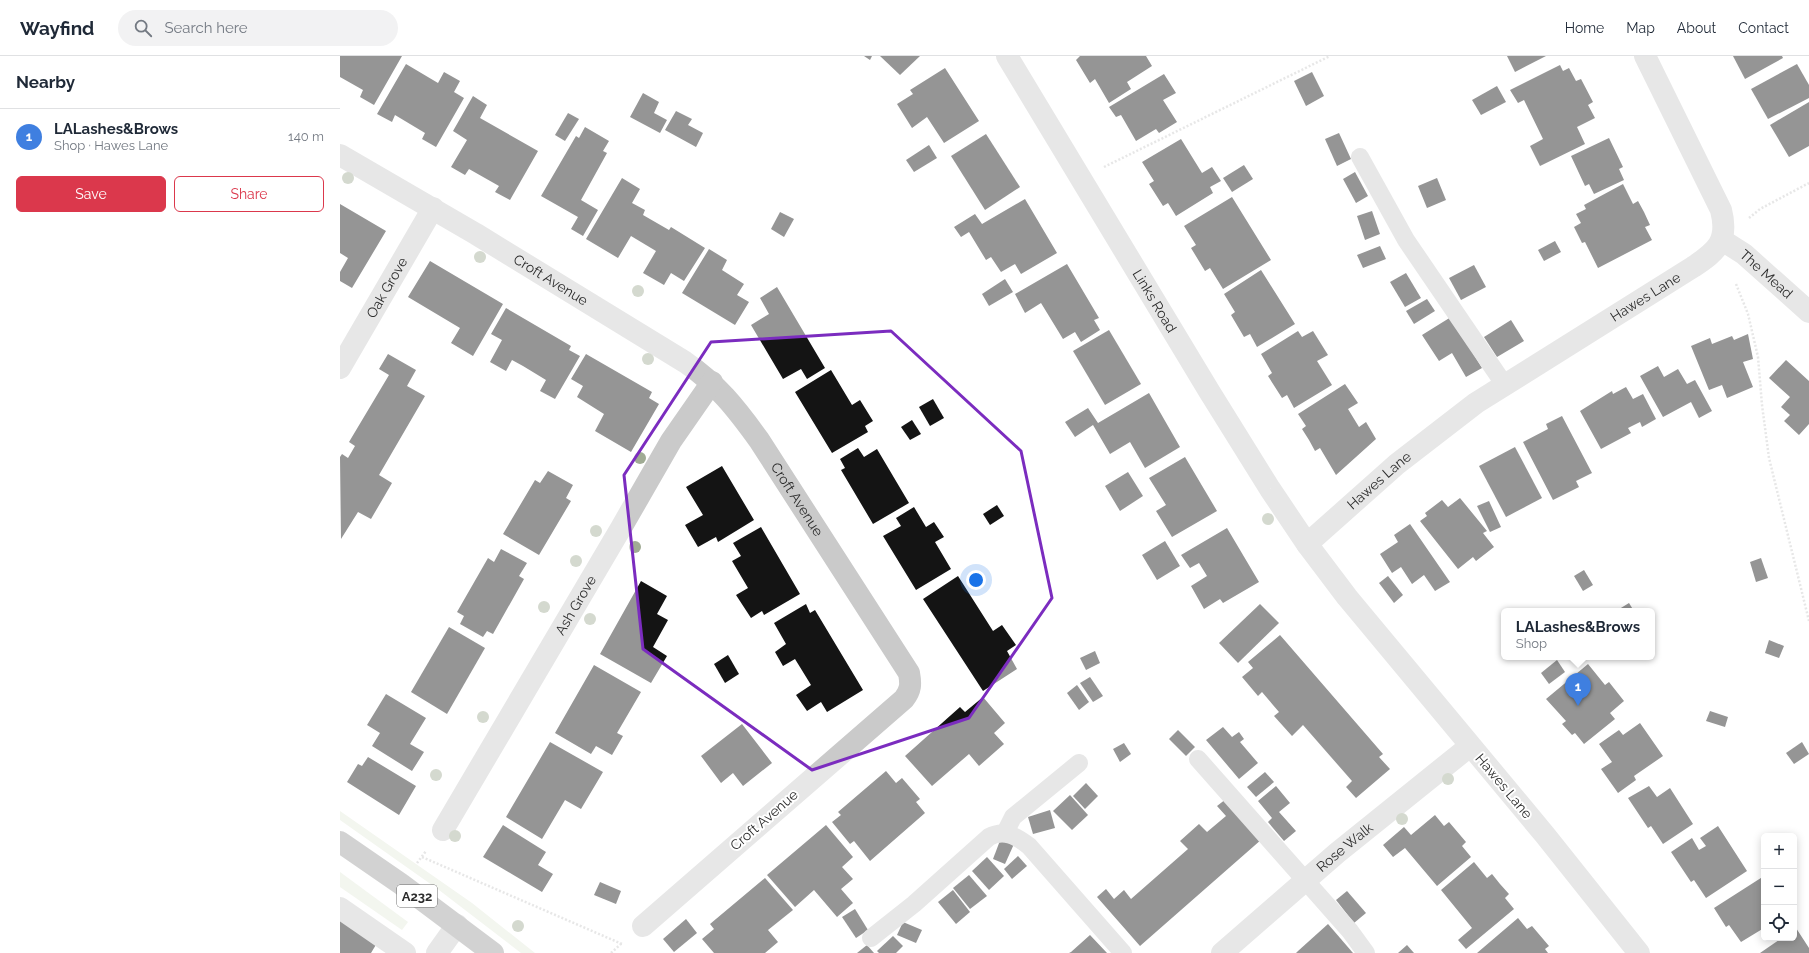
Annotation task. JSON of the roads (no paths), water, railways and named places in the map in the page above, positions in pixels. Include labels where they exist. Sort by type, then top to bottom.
[{"type":"highway","name":"A232","points":[[340,842],[401,884],[492,953]]},
{"type":"street","name":"Links Road","points":[[1007,56],[1255,466],[1307,544]]},
{"type":"street","points":[[1645,56],[1722,210],[1725,231],[1722,240]]},
{"type":"street","name":"Croft Avenue","points":[[340,155],[433,208],[685,362],[712,382],[737,408],[759,440],[908,674],[911,683],[910,692],[904,699],[643,926]]},
{"type":"street","name":"Oak Grove","points":[[343,356],[433,208]]},
{"type":"street","name":"The Mead","points":[[1722,240],[1744,254],[1809,312]]},
{"type":"street","name":"Hawes Lane","points":[[1639,953],[1545,835],[1352,603],[1307,544],[1397,464],[1442,428],[1504,384],[1708,257],[1722,240]]},
{"type":"street","name":"Ash Grove","points":[[443,830],[671,441],[712,382]]},
{"type":"street","name":"Rose Walk","points":[[1222,953],[1305,881],[1470,746]]},
{"type":"street","points":[[340,908],[405,953]]},
{"type":"street","points":[[437,953],[457,925]]},
{"type":"lane","points":[[1360,157],[1406,240],[1504,384]]},
{"type":"lane","points":[[1198,759],[1350,931],[1366,953]]},
{"type":"lane","points":[[1005,833],[1013,817],[1079,763]]},
{"type":"lane","points":[[871,938],[914,904],[989,837],[996,833],[1005,833],[1017,837],[1029,846],[1123,953]]},
{"type":"place","name":"LALashes&Brows","points":[[1578,706]]}]
